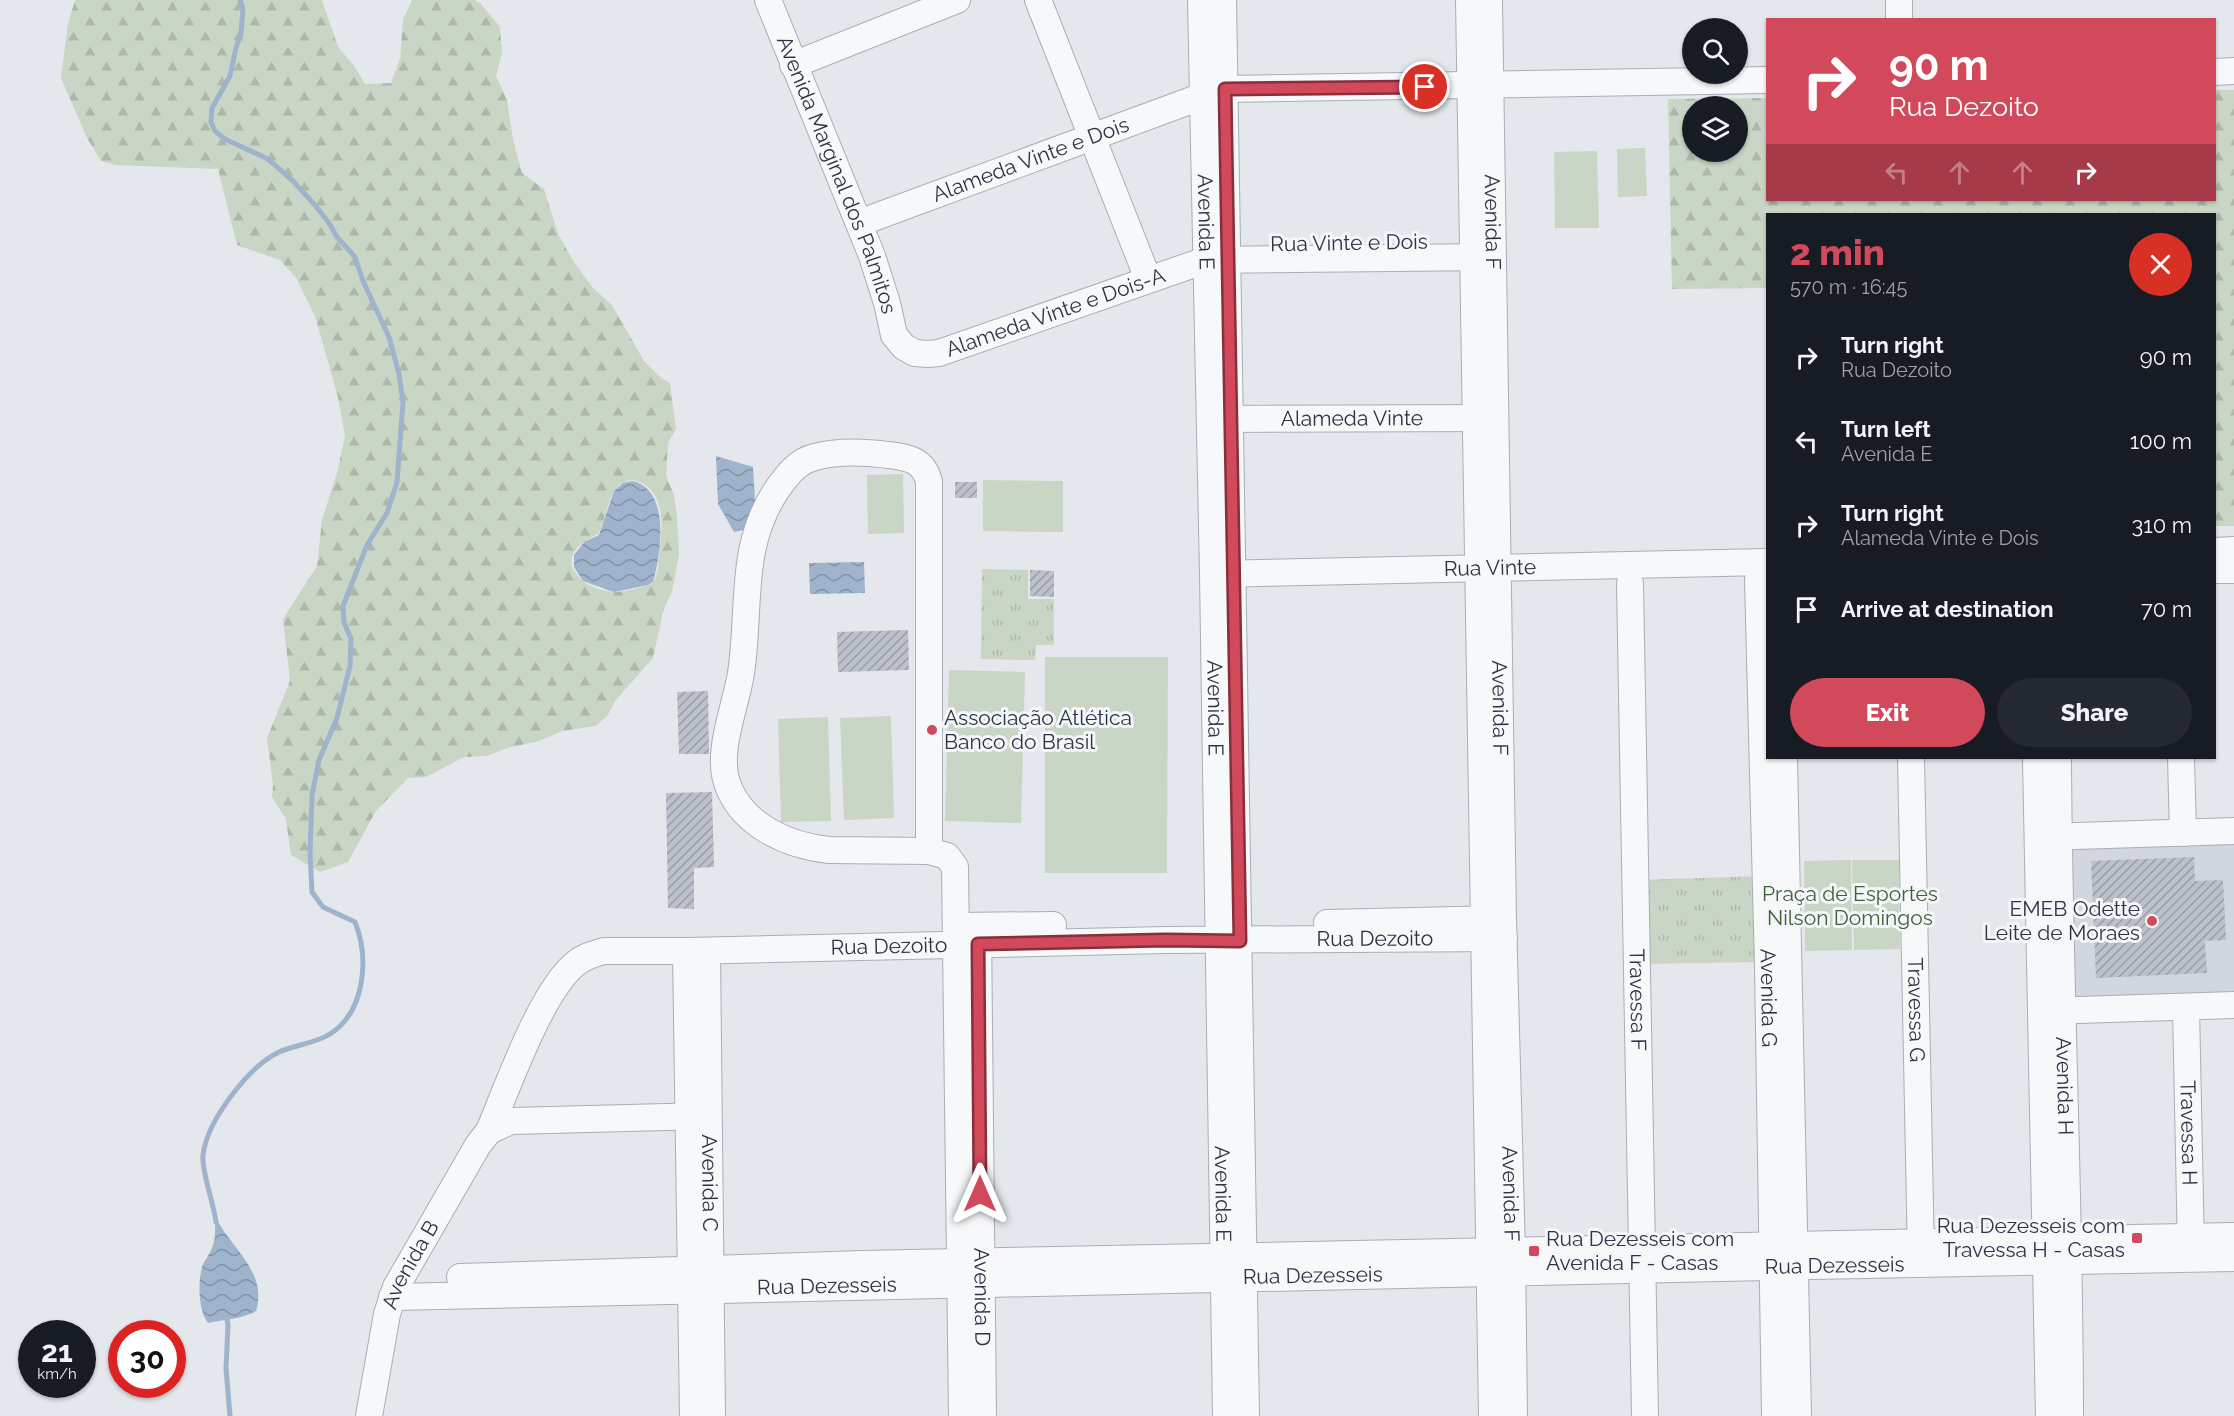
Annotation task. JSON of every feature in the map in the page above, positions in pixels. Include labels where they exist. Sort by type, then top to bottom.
[{"type":"street","name":"Avenida Marginal dos Palmitos","points":[[768,0],[878,271],[894,335],[904,346]]},
{"type":"street","points":[[793,65],[957,0]]},
{"type":"street","points":[[1038,0],[1148,279]]},
{"type":"street","name":"Avenida E","points":[[1201,0],[1214,92]]},
{"type":"street","name":"Avenida E","points":[[1223,0],[1214,92],[1233,1267],[1226,1416]]},
{"type":"street","name":"Avenida F","points":[[1469,0],[1480,86],[1493,929],[1501,1262],[1514,1416]]},
{"type":"street","name":"Avenida F","points":[[1480,86],[1489,0]]},
{"type":"street","points":[[1899,0],[1899,18]]},
{"type":"street","points":[[2216,72],[2234,71]]},
{"type":"street","name":"Alameda Vinte e Dois","points":[[859,223],[1214,92],[1766,80]]},
{"type":"street","name":"Rua Vinte e Dois","points":[[1217,253],[1483,249]]},
{"type":"street","name":"Alameda Vinte e Dois-A","points":[[904,346],[922,354],[939,353],[1217,253]]},
{"type":"street","name":"Alameda Vinte","points":[[1220,419],[1485,418]]},
{"type":"street","points":[[839,453],[902,456],[915,459],[927,472],[929,482],[929,851],[829,850],[812,848],[782,838],[752,818],[734,799],[726,782],[725,746],[741,670],[751,552],[773,496],[788,474],[800,464],[815,457],[839,453]]},
{"type":"street","points":[[2216,551],[2234,550]]},
{"type":"street","points":[[2216,570],[2234,570]]},
{"type":"street","name":"Rua Vinte","points":[[1223,583],[1764,574]]},
{"type":"street","name":"Rua Vinte","points":[[1488,578],[1630,583],[1764,574]]},
{"type":"street","name":"Avenida G","points":[[1764,574],[1766,625]]},
{"type":"street","name":"Avenida F","points":[[1488,578],[1480,811],[1493,929]]},
{"type":"street","name":"Avenida E","points":[[1223,583],[1238,832],[1229,933]]},
{"type":"street","name":"Travessa F","points":[[1630,583],[1645,1416]]},
{"type":"street","name":"Avenida G","points":[[1771,759],[1777,904],[1785,1370],[1775,1416]]},
{"type":"street","name":"Avenida G","points":[[1777,904],[1785,759]]},
{"type":"street","name":"Travessa G","points":[[1911,759],[1921,1253]]},
{"type":"street","name":"Avenida H","points":[[2036,759],[2048,837],[2058,1250],[2070,1416]]},
{"type":"street","name":"Avenida H","points":[[2048,837],[2058,759]]},
{"type":"street","points":[[2181,759],[2183,833]]},
{"type":"street","points":[[2048,837],[2234,831]]},
{"type":"street","name":"Avenida D","points":[[929,851],[947,856],[954,864],[965,929],[970,1272],[962,1416]]},
{"type":"street","name":"Rua Dezoito","points":[[489,1131],[553,990],[575,964],[591,954],[604,951],[697,951],[965,929],[1165,940],[1229,933],[1493,929]]},
{"type":"street","name":"Avenida C","points":[[697,951],[701,1279],[712,1416]]},
{"type":"street","points":[[2053,1011],[2234,1005]]},
{"type":"street","name":"Travessa H","points":[[2186,1007],[2191,1248]]},
{"type":"street","points":[[489,1131],[511,1121],[698,1116]]},
{"type":"street","name":"Avenida B","points":[[369,1416],[387,1314],[396,1288],[478,1145],[489,1131]]},
{"type":"street","name":"Rua Dezesseis","points":[[2191,1248],[2234,1236]]},
{"type":"street","name":"Rua Dezesseis","points":[[396,1288],[970,1272],[2058,1250],[2191,1248],[2234,1258]]},
{"type":"street","name":"Avenida H","points":[[2049,1416],[2058,1250]]},
{"type":"street","name":"Avenida F","points":[[1492,1416],[1501,1262]]},
{"type":"street","name":"Avenida E","points":[[1233,1267],[1246,1416]]},
{"type":"street","name":"Avenida D","points":[[970,1272],[983,1416]]},
{"type":"street","name":"Avenida C","points":[[693,1416],[701,1279]]},
{"type":"street","name":"Avenida G","points":[[1785,1370],[1798,1416]]},
{"type":"shaded area","name":"EMEB Odette Leite de Moraes","points":[[2234,836],[2234,1000],[2071,1000],[2070,842]]},
{"type":"green space","points":[[75,0],[322,0],[338,47],[365,84],[391,83],[400,59],[403,20],[412,0],[474,0],[481,4],[500,27],[502,53],[496,76],[507,100],[513,139],[522,173],[544,189],[558,234],[574,262],[593,288],[612,305],[644,361],[660,377],[670,383],[676,429],[668,443],[666,476],[674,495],[679,554],[672,592],[664,608],[653,658],[615,701],[608,715],[596,726],[562,731],[539,741],[507,748],[487,756],[464,757],[426,777],[408,778],[376,811],[348,862],[320,872],[291,855],[286,819],[272,797],[273,785],[267,738],[290,681],[283,619],[317,566],[322,520],[337,473],[345,436],[338,397],[315,316],[296,278],[280,260],[237,245],[218,169],[115,165],[101,161],[87,138],[61,78],[68,24]],"holes":[[[632,480],[652,491],[660,510],[661,534],[657,574],[654,580],[645,586],[616,592],[601,590],[589,585],[576,574],[572,566],[574,553],[583,542],[598,534],[613,493],[618,487]]]},
{"type":"green space","points":[[2216,90],[2234,90],[2234,526],[2216,526],[2216,213],[1766,213],[1766,288],[1672,289],[1668,99],[1682,99],[1682,162],[1748,162],[1748,98],[1766,98],[1766,201],[2216,201]]},
{"type":"green space","points":[[1645,148],[1647,196],[1618,197],[1617,149]]},
{"type":"green space","points":[[1597,151],[1599,228],[1555,228],[1554,152]]},
{"type":"green space","points":[[903,474],[904,533],[868,534],[867,475]]},
{"type":"green space","points":[[983,480],[1063,481],[1063,532],[983,531]]},
{"type":"green space","points":[[982,569],[1028,570],[1028,599],[1054,599],[1054,645],[1036,645],[1035,660],[981,659]]},
{"type":"green space","points":[[1045,657],[1168,657],[1167,873],[1045,873]]},
{"type":"green space","points":[[949,670],[1025,672],[1021,823],[945,821]]},
{"type":"green space","points":[[891,716],[894,818],[844,820],[840,718]]},
{"type":"green space","points":[[828,717],[831,821],[781,822],[778,719]]},
{"type":"green space","name":"Praça de Esportes Nilson Domingos","points":[[1851,860],[1852,950],[1805,951],[1804,861]]},
{"type":"green space","points":[[1852,860],[1899,860],[1900,949],[1854,950]]},
{"type":"green space","points":[[1764,876],[1768,962],[1637,964],[1636,880]]},
{"type":"water","points":[[716,456],[753,467],[755,501],[744,530],[734,532],[718,504]]},
{"type":"water","points":[[632,481],[644,486],[653,496],[658,509],[659,556],[653,582],[614,592],[583,581],[574,567],[574,555],[584,542],[599,535],[614,491],[623,483]]},
{"type":"water","points":[[864,562],[865,593],[810,594],[809,563]]},
{"type":"water","points":[[215,1216],[246,1260],[257,1284],[258,1297],[256,1311],[238,1318],[208,1323],[202,1311],[200,1280],[202,1267],[214,1242]]},
{"type":"building","points":[[955,482],[977,482],[977,498],[955,498]]},
{"type":"building","points":[[1030,570],[1054,571],[1054,597],[1030,596]]},
{"type":"building","points":[[908,630],[909,670],[838,672],[837,632]]},
{"type":"building","points":[[708,691],[709,754],[679,754],[677,692]]},
{"type":"building","points":[[712,792],[714,867],[694,868],[694,909],[668,908],[666,793]]},
{"type":"building","points":[[2194,857],[2195,881],[2223,880],[2226,940],[2205,941],[2207,973],[2096,978],[2091,861]]},
{"type":"waterway","points":[[216,1222],[203,1155],[206,1141],[221,1111],[242,1082],[267,1059],[279,1052],[324,1037],[342,1024],[351,1012],[361,983],[362,951],[355,922],[323,907],[312,892],[310,853],[312,795],[319,760],[337,718],[350,666],[351,639],[344,622],[343,606],[367,545],[387,513],[397,482],[403,402],[399,374],[389,337],[363,281],[355,257],[293,181],[268,159],[225,139],[215,131],[211,122],[212,108],[230,76],[241,34],[243,9],[240,0]]},
{"type":"waterway","points":[[226,1315],[228,1325],[226,1368],[230,1416]]},
{"type":"place","name":"Associação Atlética Banco do Brasil","points":[[932,730]]},
{"type":"place","name":"EMEB Odette Leite de Moraes","points":[[2152,921]]},
{"type":"place","name":"Rua Dezesseis com Travessa H - Casas","points":[[2137,1238]]},
{"type":"place","name":"Rua Dezesseis com Avenida F - Casas","points":[[1534,1251]]},
{"type":"route","points":[[980,1194],[978,944],[1165,940],[1240,941],[1225,89],[1425,87]]}]
